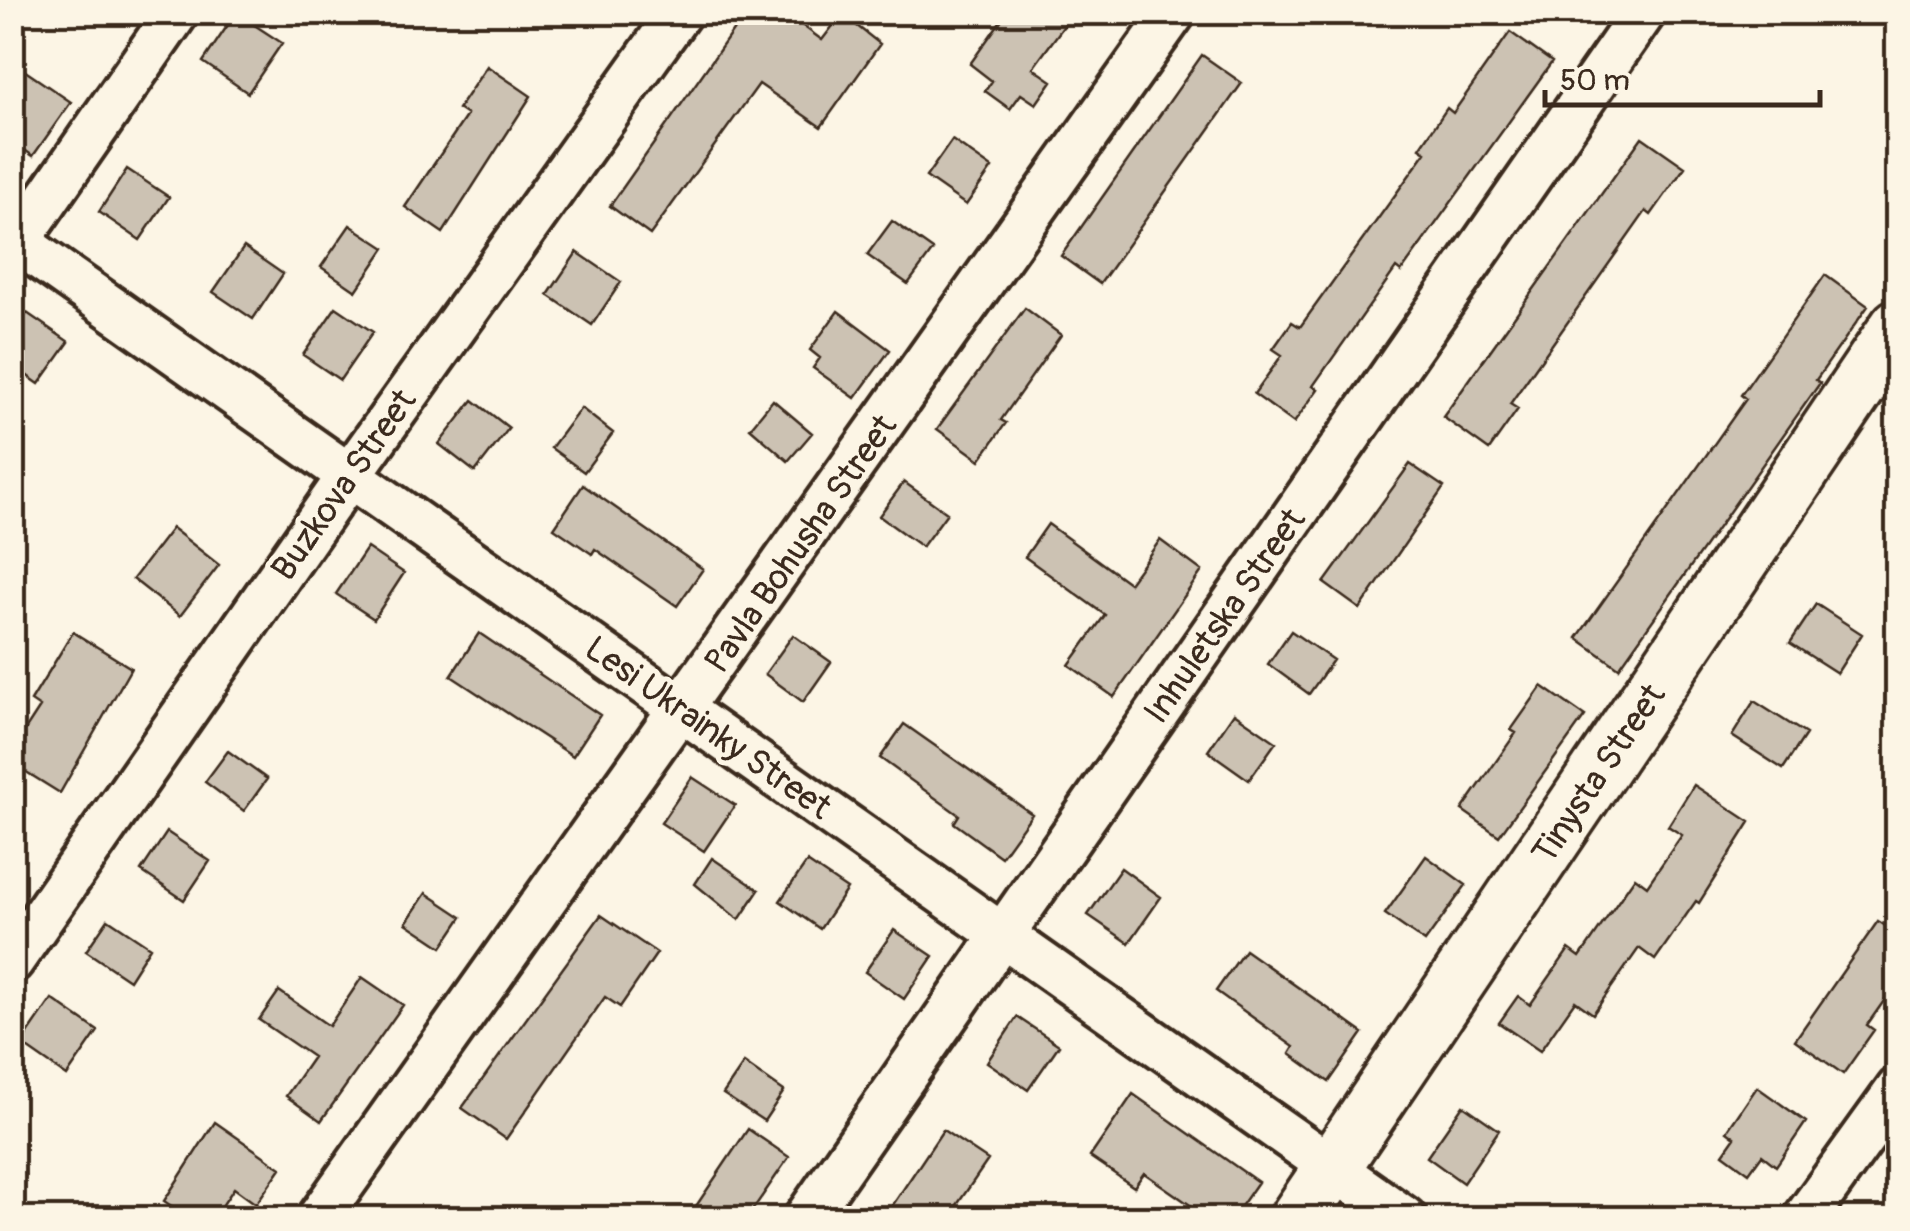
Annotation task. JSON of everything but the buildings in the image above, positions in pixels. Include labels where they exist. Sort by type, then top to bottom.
[{"type":"street","points":[[14,244],[177,12]]},
{"type":"street","name":"Buzkova Street","points":[[12,960],[349,476],[680,12]]},
{"type":"street","name":"Pavla Bohusha Street","points":[[319,1218],[683,711],[1174,12]]},
{"type":"street","name":"Inhuletska Street","points":[[806,1218],[1644,12]]},
{"type":"street","name":"Lesi Ukrainky Street","points":[[14,244],[1404,1218]]},
{"type":"street","name":"Tinysta Street","points":[[1298,1218],[1334,1170],[1898,327]]},
{"type":"street","points":[[1806,1218],[1898,1089]]}]
